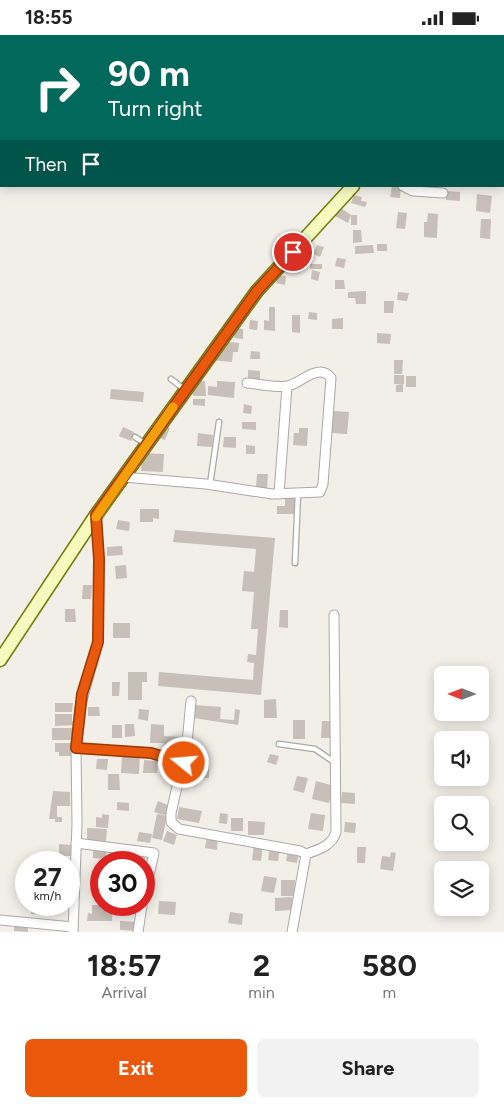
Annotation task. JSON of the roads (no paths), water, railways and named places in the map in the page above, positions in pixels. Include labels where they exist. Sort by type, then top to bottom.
[{"type":"street","points":[[0,660],[123,477],[141,441],[181,386],[257,291],[352,187]]},
{"type":"street","points":[[405,187],[413,191],[443,193]]},
{"type":"street","points":[[123,477],[279,494],[319,493],[323,487],[331,379],[324,373],[315,373],[287,386],[247,383]]},
{"type":"street","points":[[279,494],[287,386]]},
{"type":"street","points":[[0,920],[73,930],[76,843],[76,748],[82,694],[98,642],[99,559],[96,515]]},
{"type":"street","points":[[191,701],[184,763],[171,813],[174,827],[207,836],[300,851],[306,854],[319,850],[334,838],[334,615]]},
{"type":"street","points":[[76,748],[151,753],[184,763]]},
{"type":"street","points":[[76,843],[138,851]]},
{"type":"street","points":[[292,932],[306,854]]},
{"type":"street","points":[[138,932],[140,916]]},
{"type":"lane","points":[[171,379],[181,386]]},
{"type":"lane","points":[[210,485],[219,422]]},
{"type":"lane","points":[[295,563],[298,495]]},
{"type":"lane","points":[[279,744],[316,749],[335,763]]}]
